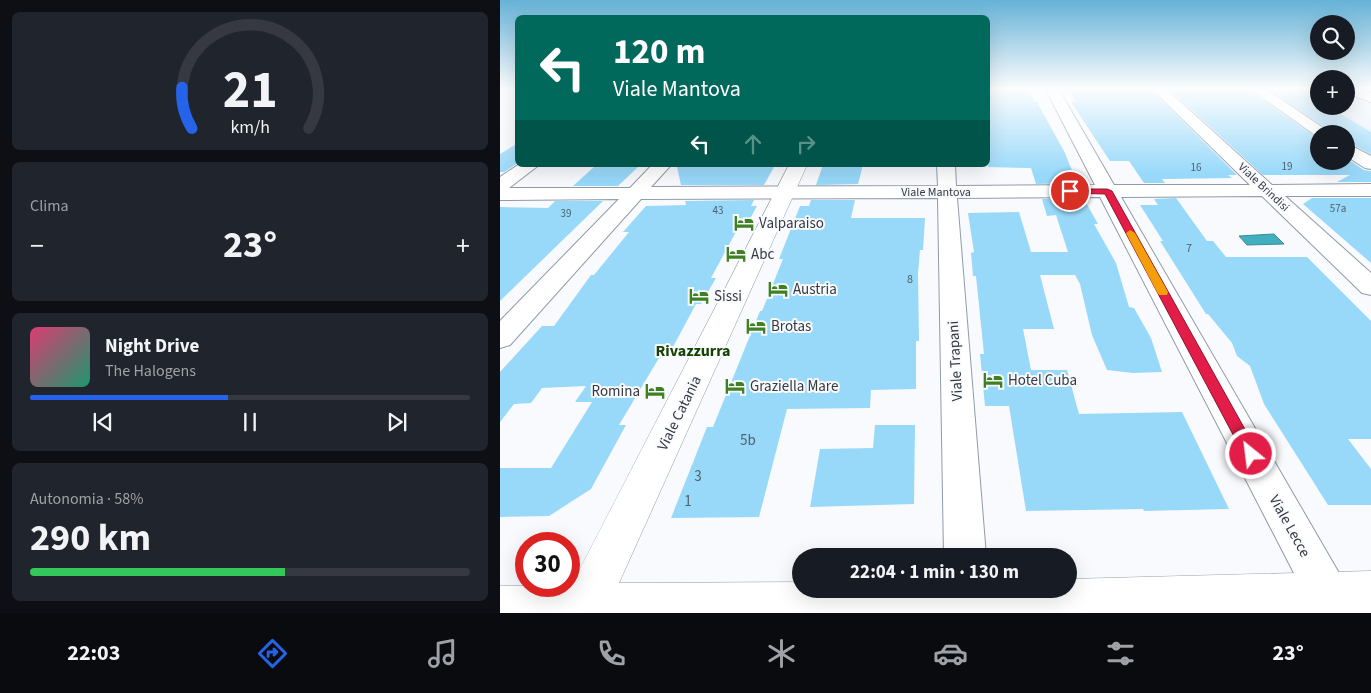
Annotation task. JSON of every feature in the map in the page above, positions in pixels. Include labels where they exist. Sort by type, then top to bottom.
[{"type":"street","name":"Viale Lecce","points":[[1067,117],[1107,191],[1349,594]]},
{"type":"street","name":"Viale Brindisi","points":[[1188,117],[1371,287]]},
{"type":"street","points":[[1298,117],[1310,125]]},
{"type":"street","points":[[1355,154],[1371,164]]},
{"type":"street","points":[[500,186],[527,167]]},
{"type":"street","points":[[500,338],[660,167]]},
{"type":"street","name":"Viale Mantova","points":[[500,194],[636,193],[792,179],[946,179],[1107,191],[1371,190]]},
{"type":"street","name":"Viale Catania","points":[[585,606],[792,179]]},
{"type":"street","name":"Viale Trapani","points":[[946,179],[965,548]]},
{"type":"street","points":[[1077,596],[1349,594]]},
{"type":"street","points":[[500,609],[925,598]]},
{"type":"shaded area","points":[[1306,117],[1371,117],[1371,158],[1355,148],[1355,125],[1319,125]]},
{"type":"water","points":[[1274,234],[1284,244],[1247,245],[1239,236]]},
{"type":"building","points":[[990,117],[1045,117],[1065,153],[1077,183],[1036,184],[1031,168],[988,167],[990,167]]},
{"type":"building","points":[[1081,117],[1178,117],[1237,175],[1228,175],[1232,178],[1162,179],[1165,183],[1144,183],[1129,161],[1110,161]]},
{"type":"building","points":[[1199,117],[1287,117],[1310,133],[1310,170],[1355,170],[1355,164],[1364,170],[1371,171],[1371,182],[1337,182],[1350,175],[1263,175]]},
{"type":"building","points":[[1308,117],[1345,117],[1371,132],[1371,154],[1355,146],[1355,125],[1321,125]]},
{"type":"building","points":[[515,145],[515,165],[504,172],[500,172],[500,154]]},
{"type":"building","points":[[594,167],[638,167],[618,186],[573,186]]},
{"type":"building","points":[[677,167],[774,167],[764,185],[681,185]]},
{"type":"building","points":[[822,167],[862,167],[858,184],[816,185]]},
{"type":"building","points":[[1176,198],[1207,241],[1213,241],[1226,257],[1307,257],[1371,321],[1371,439],[1348,439],[1371,469],[1371,505],[1328,505],[1264,404],[1250,366],[1237,356],[1232,343],[1206,314],[1160,241],[1163,241],[1140,205],[1158,205],[1154,199]]},
{"type":"building","points":[[1312,198],[1371,198],[1371,263],[1303,204]]},
{"type":"building","points":[[1042,199],[1084,199],[1098,224],[1094,224],[1116,263],[1129,307],[1134,308],[1151,338],[1162,372],[1133,373],[1107,370],[1092,335],[1080,284],[1075,275],[1040,275],[1054,329],[1023,329],[1031,370],[1067,370],[1079,414],[1182,412],[1229,509],[1026,511],[1009,406],[985,406],[980,354],[984,354],[976,276],[973,276],[971,253],[974,252],[968,213],[1019,212],[1031,252],[1068,252],[1056,215],[1047,216]]},
{"type":"building","points":[[754,200],[751,206],[757,206],[746,226],[739,226],[711,278],[716,278],[701,304],[696,304],[667,358],[659,358],[619,425],[626,425],[591,489],[549,516],[500,517],[500,468],[551,468],[592,402],[575,402],[586,386],[542,388],[531,403],[514,404],[500,422],[500,372],[542,326],[554,326],[591,275],[594,275],[629,232],[623,232],[646,206],[686,205],[685,201]]},
{"type":"building","points":[[811,200],[855,200],[851,218],[925,218],[923,250],[920,250],[918,273],[919,341],[916,341],[916,389],[871,390],[870,408],[787,409],[759,517],[671,518],[707,427],[713,427],[760,311],[762,311],[783,259],[779,259],[800,206],[809,206]]},
{"type":"building","points":[[555,201],[603,201],[500,301],[500,207],[548,208]]},
{"type":"building","points":[[875,425],[915,425],[914,504],[810,507],[820,449],[873,448]]},
{"type":"slow traffic","points":[[1130,233],[1163,292]]},
{"type":"place","name":"Valparaiso","points":[[744,223]]},
{"type":"place","name":"Abc","points":[[736,254]]},
{"type":"place","name":"Austria","points":[[778,289]]},
{"type":"place","name":"Sissi","points":[[699,296]]},
{"type":"place","name":"Brotas","points":[[756,326]]},
{"type":"place","name":"Hotel Cuba","points":[[993,380]]},
{"type":"place","name":"Graziella Mare","points":[[735,386]]},
{"type":"place","name":"Romina","points":[[655,391]]},
{"type":"district","name":"Rivazzurra","points":[[693,350]]},
{"type":"route","points":[[1070,191],[1107,191],[1251,454]]}]
